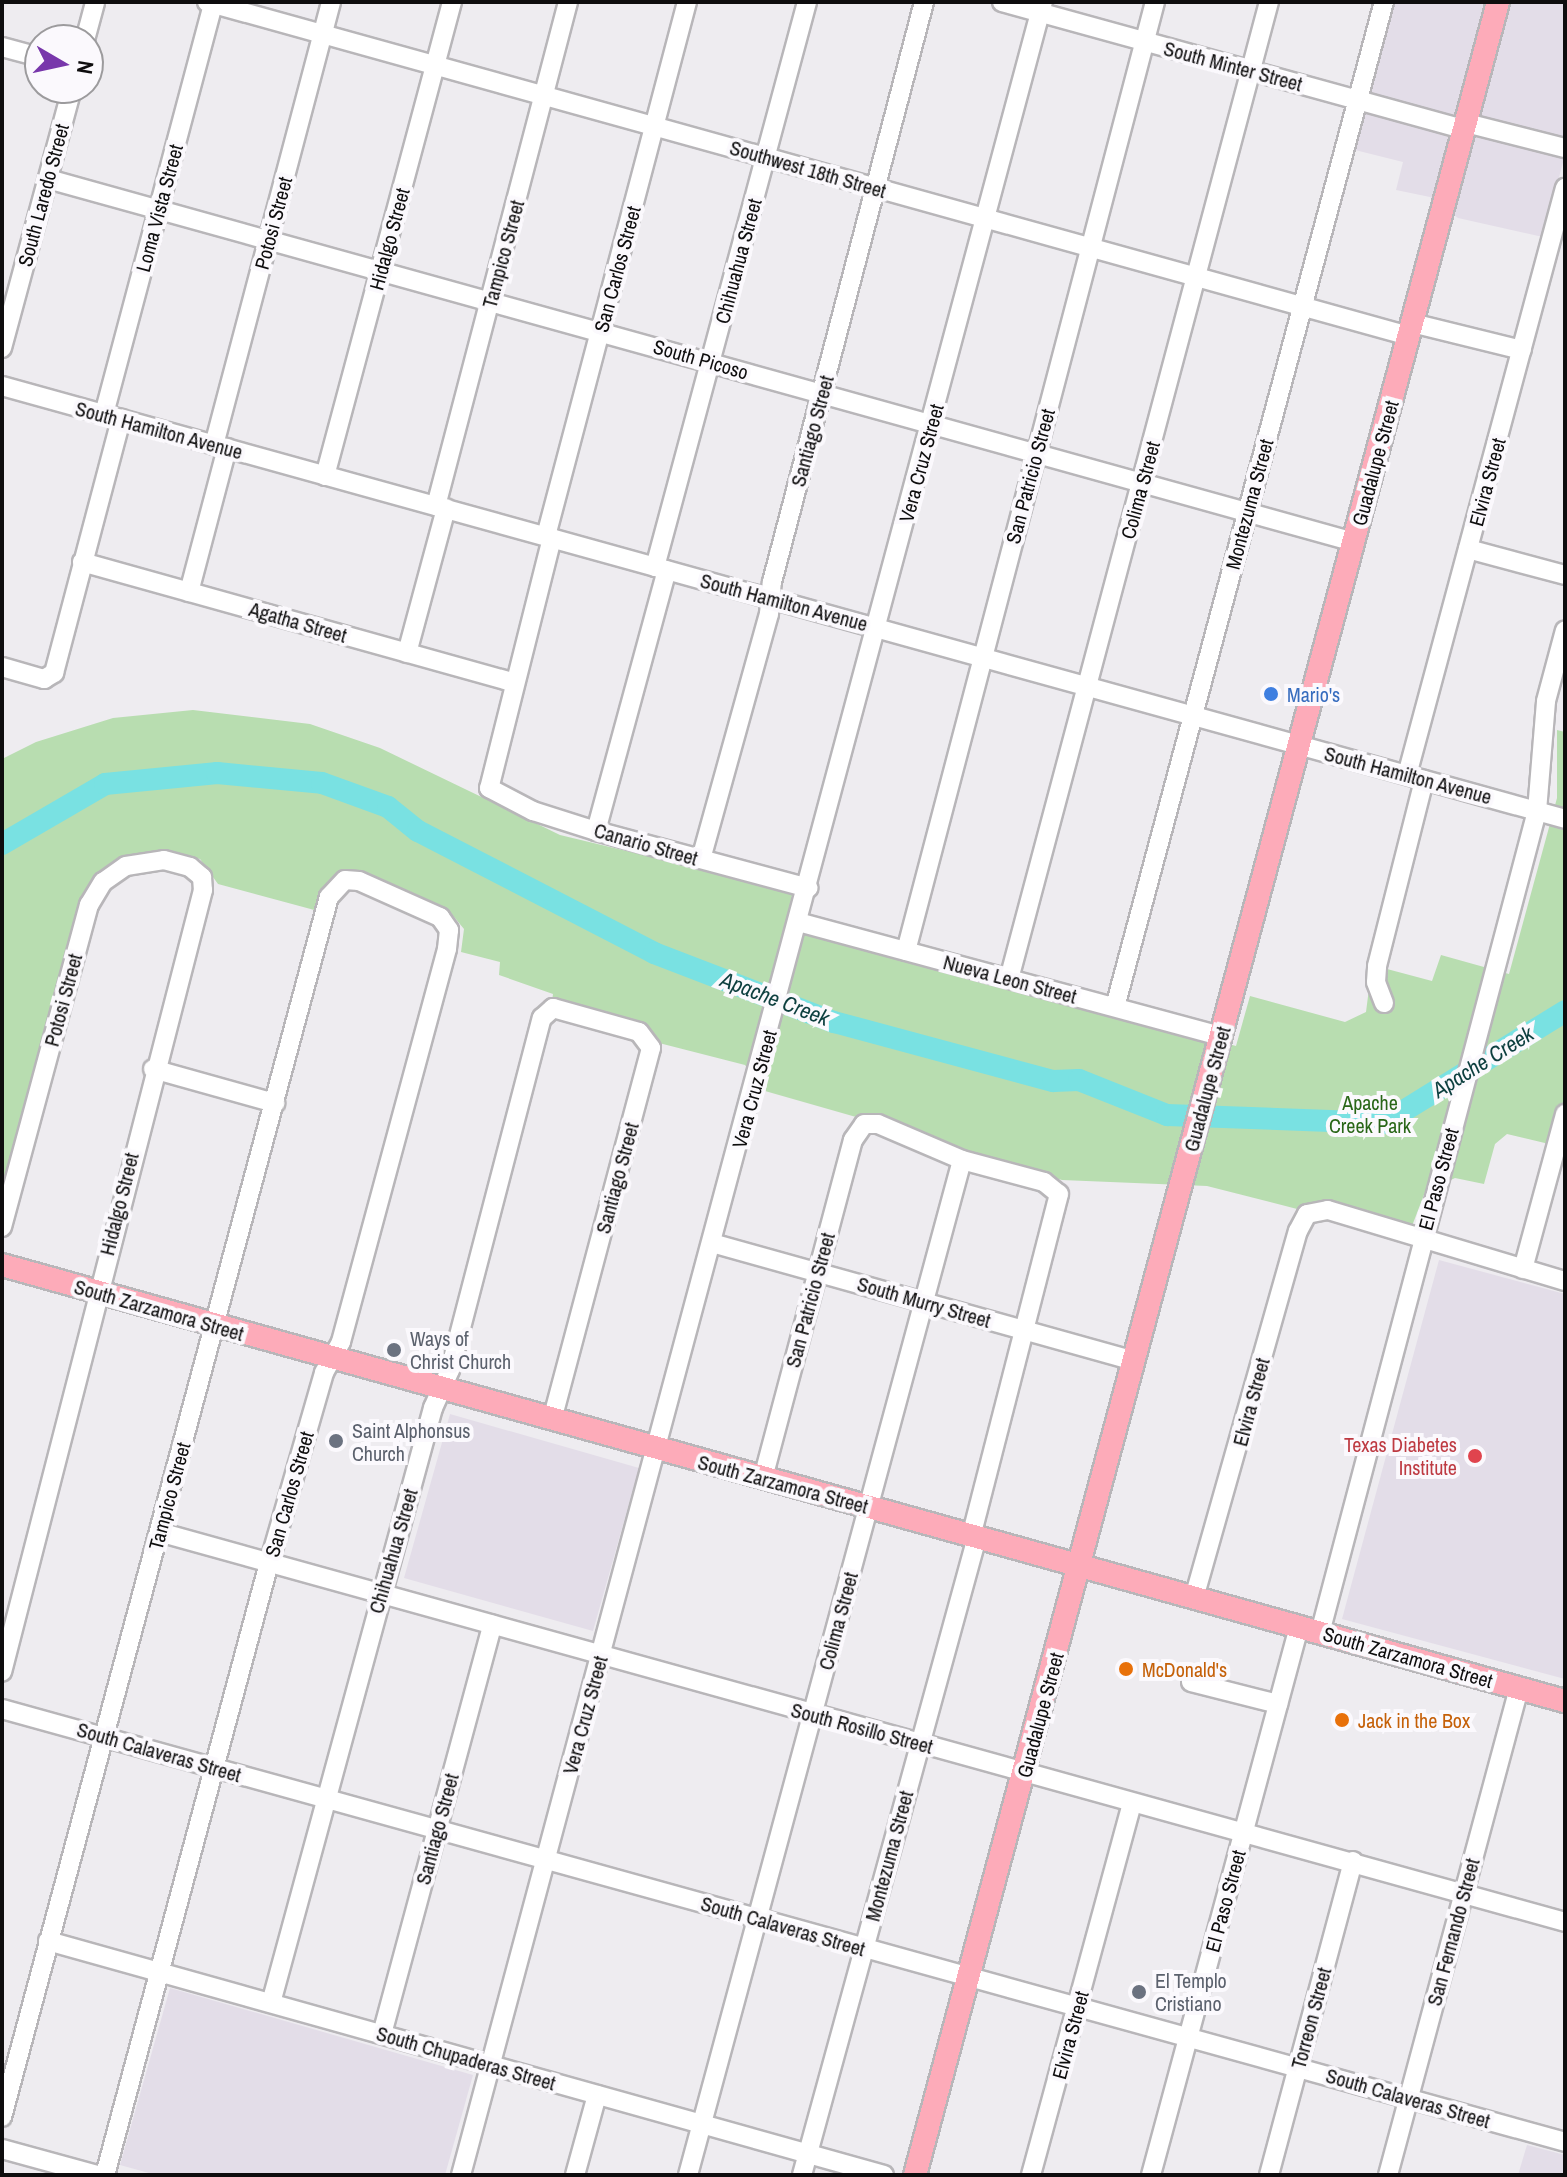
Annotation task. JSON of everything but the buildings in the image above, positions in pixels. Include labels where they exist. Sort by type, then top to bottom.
[{"type":"main road","name":"Guadalupe Street","points":[[915,2175],[1081,1566],[1498,2]]},
{"type":"main road","name":"South Zarzamora Street","points":[[2,1265],[1565,1701]]},
{"type":"street","points":[[89,24],[95,2]]},
{"type":"street","name":"Potosi Street","points":[[189,592],[269,239],[331,2]]},
{"type":"street","name":"Hidalgo Street","points":[[325,476],[452,2]]},
{"type":"street","name":"Tampico Street","points":[[407,653],[490,301],[568,2]]},
{"type":"street","name":"San Carlos Street","points":[[489,788],[600,331],[687,2]]},
{"type":"street","name":"Chihuahua Street","points":[[596,831],[711,362],[807,2]]},
{"type":"street","name":"Santiago Street","points":[[701,859],[924,2]]},
{"type":"street","name":"South Minter Street","points":[[1002,2],[1042,8],[1145,42],[1356,99],[1565,148]]},
{"type":"street","name":"San Patricio Street","points":[[906,951],[1155,2]]},
{"type":"street","name":"Colima Street","points":[[1009,979],[1269,2]]},
{"type":"street","name":"Montezuma Street","points":[[1115,1007],[1384,2]]},
{"type":"street","name":"Southwest 18th Street","points":[[212,3],[1301,307],[1522,350]]},
{"type":"street","name":"Loma Vista Street","points":[[2,667],[44,679],[54,673],[82,562],[159,208],[212,3]]},
{"type":"street","name":"Vera Cruz Street","points":[[461,2175],[1042,8]]},
{"type":"street","points":[[2,47],[24,53]]},
{"type":"street","name":"South Laredo Street","points":[[2,348],[68,104]]},
{"type":"street","name":"South Picoso","points":[[48,179],[932,422],[1354,542]]},
{"type":"street","name":"Elvira Street","points":[[1384,1003],[1376,982],[1377,966],[1416,778],[1468,549],[1565,188]]},
{"type":"street","name":"South Hamilton Avenue","points":[[2,386],[1565,819]]},
{"type":"street","points":[[1468,549],[1565,575]]},
{"type":"street","name":"Agatha Street","points":[[82,562],[513,682]]},
{"type":"street","name":"El Paso Street","points":[[1151,2175],[1278,1704],[1309,1630],[1442,1166],[1537,811],[1546,701],[1565,630]]},
{"type":"street","name":"Canario Street","points":[[489,788],[533,811],[596,831],[808,888]]},
{"type":"street","name":"Potosi Street","points":[[2,1227],[96,892],[113,872],[146,861],[179,863],[202,877]]},
{"type":"street","name":"Hidalgo Street","points":[[2,1672],[153,1069],[203,890],[202,877]]},
{"type":"street","name":"Tampico Street","points":[[2,2117],[329,897],[345,880]]},
{"type":"street","name":"San Carlos Street","points":[[105,2175],[269,1563],[332,1358],[341,1342],[449,938],[445,924],[429,909],[345,880]]},
{"type":"street","name":"Nueva Leon Street","points":[[798,922],[1221,1036]]},
{"type":"street","name":"Chihuahua Street","points":[[271,2003],[381,1594],[549,1010]]},
{"type":"street","name":"Santiago Street","points":[[549,1010],[639,1032],[651,1048],[552,1420]]},
{"type":"street","points":[[153,1069],[275,1103]]},
{"type":"street","points":[[1523,1269],[1565,1114]]},
{"type":"street","name":"San Patricio Street","points":[[763,1478],[853,1140],[863,1125],[878,1124],[962,1160]]},
{"type":"street","name":"Colima Street","points":[[688,2175],[962,1160]]},
{"type":"street","name":"Montezuma Street","points":[[802,2175],[919,1744],[1060,1200],[1052,1185],[962,1160]]},
{"type":"street","name":"Elvira Street","points":[[1194,1598],[1298,1231],[1314,1210],[1328,1210],[1422,1238]]},
{"type":"street","points":[[1422,1238],[1565,1281]]},
{"type":"street","name":"South Murry Street","points":[[712,1243],[1135,1361]]},
{"type":"street","name":"South Rosillo Street","points":[[159,1532],[1565,1922]]},
{"type":"street","name":"Santiago Street","points":[[382,2034],[492,1625]]},
{"type":"street","points":[[1191,1682],[1278,1704]]},
{"type":"street","name":"San Fernando Street","points":[[1388,2175],[1519,1688]]},
{"type":"street","name":"South Calaveras Street","points":[[2,1709],[1565,2142]]},
{"type":"street","name":"Elvira Street","points":[[1031,2175],[1132,1803]]},
{"type":"street","name":"Torreon Street","points":[[1269,2175],[1353,1861]]},
{"type":"street","name":"South Chupaderas Street","points":[[48,1941],[884,2175]]},
{"type":"street","points":[[575,2175],[597,2095]]},
{"type":"street","points":[[2,2149],[97,2175]]},
{"type":"shaded area","points":[[1391,2],[1565,2],[1565,155],[1543,237],[1458,218],[1430,197],[1396,190],[1403,162],[1351,149]]},
{"type":"shaded area","name":"Texas Diabetes Institute","points":[[1439,1260],[1565,1294],[1565,1679],[1342,1619]]},
{"type":"shaded area","points":[[450,1414],[639,1468],[593,1631],[404,1578]]},
{"type":"shaded area","points":[[170,1988],[473,2075],[445,2175],[156,2175],[120,2165]]},
{"type":"shaded area","points":[[1527,2145],[1565,2155],[1565,2175],[1518,2175]]},
{"type":"green space","name":"Apache Creek Park","points":[[193,710],[310,724],[380,748],[560,835],[793,891],[785,926],[1236,1046],[1250,996],[1345,1022],[1366,1012],[1372,965],[1432,981],[1441,955],[1509,974],[1557,798],[1557,730],[1565,732],[1565,1102],[1549,1144],[1507,1134],[1495,1144],[1484,1184],[1455,1178],[1425,1192],[1412,1226],[1324,1200],[1301,1210],[1207,1186],[1062,1180],[967,1152],[866,1113],[856,1117],[765,1091],[745,1065],[659,1043],[648,1029],[552,1001],[553,994],[499,975],[500,962],[461,952],[464,929],[450,912],[409,891],[336,874],[328,881],[318,911],[218,884],[200,859],[161,851],[130,857],[105,871],[2,1199],[2,759],[36,742],[113,718]]},
{"type":"waterway","name":"Apache Creek","points":[[2,844],[105,784],[217,773],[322,783],[388,807],[418,831],[654,953],[834,1022],[1053,1081],[1079,1080],[1167,1115],[1384,1123],[1565,1011]]},
{"type":"place","name":"Mario's","points":[[1271,694]]},
{"type":"place","name":"Ways of Christ Church","points":[[394,1350]]},
{"type":"place","name":"Saint Alphonsus Church","points":[[336,1441]]},
{"type":"place","name":"Texas Diabetes Institute","points":[[1475,1456]]},
{"type":"place","name":"McDonald's","points":[[1126,1669]]},
{"type":"place","name":"Jack in the Box","points":[[1342,1720]]},
{"type":"place","name":"El Templo Cristiano","points":[[1139,1992]]}]
